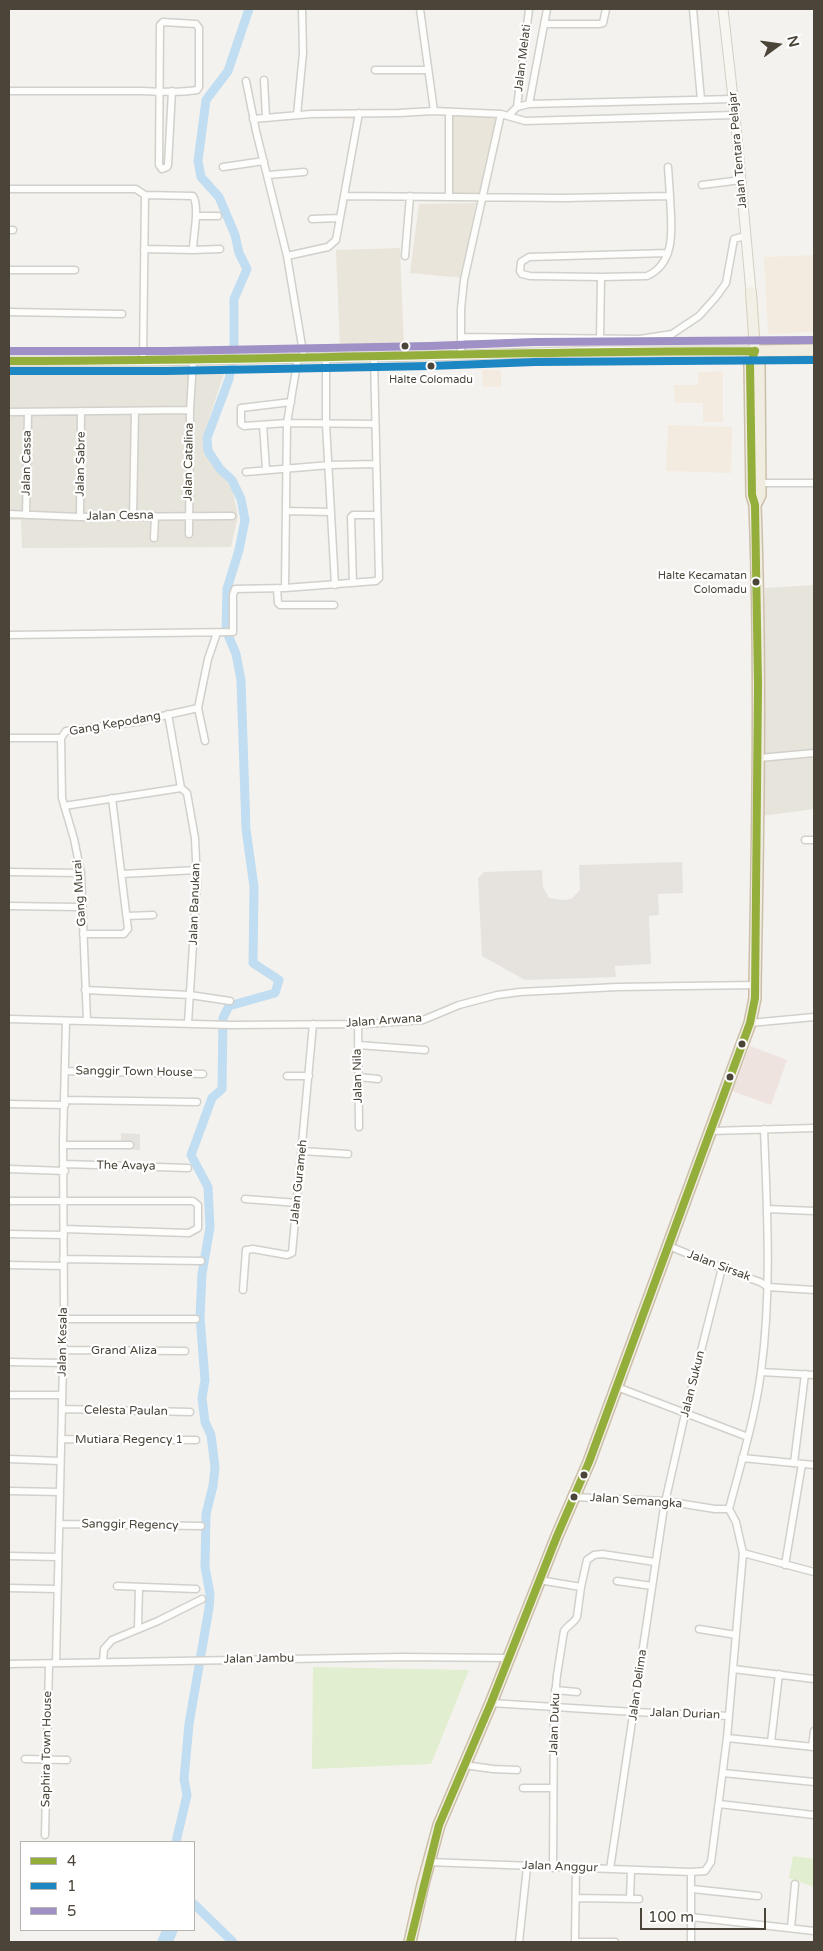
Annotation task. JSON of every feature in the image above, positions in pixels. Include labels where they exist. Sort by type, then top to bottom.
[{"type":"highway","points":[[755,351],[814,350]]},
{"type":"highway","points":[[755,351],[760,364],[760,495],[755,505]]},
{"type":"highway","points":[[410,1942],[428,1862],[439,1825],[589,1462],[750,1023],[755,998],[759,758],[758,591],[755,505],[752,495],[750,374],[750,364],[755,351]]},
{"type":"main road","name":"Jalan Tentara Pelajar","points":[[723,9],[735,115],[751,292]]},
{"type":"main road","points":[[9,361],[326,358],[600,351],[755,351],[751,292]]},
{"type":"street","points":[[297,115],[302,53],[302,9]]},
{"type":"street","points":[[420,9],[434,111]]},
{"type":"street","name":"Jalan Melati","points":[[517,107],[529,9]]},
{"type":"street","points":[[529,104],[546,9]]},
{"type":"street","points":[[544,24],[600,24],[603,23],[606,9]]},
{"type":"street","points":[[693,9],[701,100]]},
{"type":"street","points":[[9,91],[160,92],[194,91],[199,87],[199,28],[196,24],[164,22],[160,25],[160,92],[159,165],[162,169],[167,168],[168,165],[172,92]]},
{"type":"street","points":[[376,70],[428,70]]},
{"type":"street","points":[[264,80],[266,117]]},
{"type":"street","points":[[246,81],[253,119],[287,256],[301,358],[287,423],[285,588]]},
{"type":"street","points":[[509,115],[517,107],[529,104],[733,99]]},
{"type":"street","points":[[253,119],[359,112],[399,113],[434,111],[501,114],[525,121],[735,115]]},
{"type":"street","points":[[287,256],[328,247],[336,240],[359,112]]},
{"type":"street","points":[[449,112],[449,196]]},
{"type":"street","points":[[461,354],[461,309],[464,280],[501,114]]},
{"type":"street","points":[[223,168],[264,161]]},
{"type":"street","points":[[668,167],[672,243],[668,254],[665,261],[646,276],[530,276],[522,274],[520,266],[521,262],[529,257],[668,254]]},
{"type":"street","points":[[268,175],[304,172]]},
{"type":"street","points":[[702,184],[741,180]]},
{"type":"street","points":[[9,189],[136,189],[144,195],[194,196],[196,216],[194,250]]},
{"type":"street","points":[[143,361],[144,195]]},
{"type":"street","points":[[345,196],[670,196]]},
{"type":"street","points":[[405,256],[410,196]]},
{"type":"street","points":[[196,216],[218,216]]},
{"type":"street","points":[[312,218],[340,218]]},
{"type":"street","points":[[461,337],[600,340],[650,338],[672,334],[699,316],[716,297],[726,283],[734,239],[745,236]]},
{"type":"street","points":[[144,249],[220,249]]},
{"type":"street","points":[[9,270],[75,270]]},
{"type":"street","points":[[600,340],[601,277]]},
{"type":"street","points":[[9,312],[122,314]]},
{"type":"street","points":[[9,635],[232,632],[233,595],[235,589],[285,588],[376,581],[379,578],[374,357]]},
{"type":"street","points":[[326,358],[326,424],[330,465],[330,512],[335,585]]},
{"type":"street","name":"Jalan Catalina","points":[[188,534],[190,410],[193,360]]},
{"type":"street","points":[[291,402],[240,408],[242,426],[287,423],[375,424]]},
{"type":"street","points":[[9,412],[190,410]]},
{"type":"street","name":"Jalan Sabre","points":[[80,517],[82,411]]},
{"type":"street","points":[[133,516],[135,411]]},
{"type":"street","name":"Jalan Cassa","points":[[26,515],[28,412]]},
{"type":"street","points":[[263,425],[266,469]]},
{"type":"street","points":[[246,472],[287,467],[376,464]]},
{"type":"street","points":[[760,483],[814,483]]},
{"type":"street","points":[[287,510],[330,512]]},
{"type":"street","name":"Jalan Cesna","points":[[9,514],[80,517],[232,516]]},
{"type":"street","points":[[353,583],[351,517],[354,515],[377,515]]},
{"type":"street","points":[[154,538],[155,516]]},
{"type":"street","points":[[277,588],[278,603],[280,605],[334,605]]},
{"type":"street","points":[[205,741],[198,708],[208,659],[219,633]]},
{"type":"street","name":"Gang Kepodang","points":[[61,738],[66,731],[77,728],[136,722],[198,708]]},
{"type":"street","name":"Jalan Banukan","points":[[168,714],[181,788],[187,792],[195,838],[197,870],[188,1023]]},
{"type":"street","points":[[9,738],[61,738]]},
{"type":"street","name":"Gang Murai","points":[[61,738],[61,782],[64,806],[74,839],[81,873],[86,1021]]},
{"type":"street","points":[[759,758],[814,753]]},
{"type":"street","points":[[64,806],[181,788]]},
{"type":"street","points":[[83,934],[124,934],[128,929],[112,798]]},
{"type":"street","points":[[805,840],[814,840]]},
{"type":"street","points":[[122,874],[197,870]]},
{"type":"street","points":[[9,872],[81,873]]},
{"type":"street","points":[[9,906],[77,907]]},
{"type":"street","points":[[127,916],[153,914]]},
{"type":"street","name":"Jalan Arwana","points":[[9,1019],[231,1025],[358,1024],[423,1020],[459,1004],[520,992],[755,985]]},
{"type":"street","points":[[85,990],[190,995],[230,1001]]},
{"type":"street","points":[[750,1023],[814,1017]]},
{"type":"street","name":"Jalan Kesala","points":[[53,1663],[57,1590],[64,1319],[66,1021]]},
{"type":"street","name":"Jalan Gurameh","points":[[243,1290],[246,1250],[253,1249],[287,1255],[292,1253],[314,1024]]},
{"type":"street","name":"Jalan Nila","points":[[358,1024],[359,1127]]},
{"type":"street","points":[[358,1044],[425,1050]]},
{"type":"street","name":"Sanggir Town House","points":[[66,1071],[203,1074]]},
{"type":"street","points":[[287,1076],[309,1076]]},
{"type":"street","points":[[358,1077],[378,1079]]},
{"type":"street","points":[[9,1104],[197,1102]]},
{"type":"street","points":[[711,1131],[814,1128]]},
{"type":"street","points":[[691,1942],[691,1872],[705,1870],[711,1862],[729,1716],[743,1553],[736,1522],[729,1509],[748,1437],[761,1372],[768,1287],[764,1129]]},
{"type":"street","points":[[64,1146],[130,1145]]},
{"type":"street","points":[[302,1151],[348,1154]]},
{"type":"street","name":"The Avaya","points":[[9,1170],[188,1168]]},
{"type":"street","points":[[245,1199],[298,1203]]},
{"type":"street","points":[[9,1201],[193,1201],[196,1202],[198,1208],[198,1228],[189,1233],[64,1232],[9,1234]]},
{"type":"street","points":[[767,1209],[814,1211]]},
{"type":"street","name":"Jalan Sirsak","points":[[669,1246],[760,1282],[768,1287]]},
{"type":"street","points":[[9,1265],[201,1261]]},
{"type":"street","name":"Jalan Sukun","points":[[665,1501],[722,1268]]},
{"type":"street","points":[[768,1287],[814,1290]]},
{"type":"street","points":[[64,1319],[196,1319]]},
{"type":"street","name":"Grand Aliza","points":[[62,1350],[185,1351]]},
{"type":"street","points":[[9,1362],[62,1363]]},
{"type":"street","points":[[761,1372],[814,1375]]},
{"type":"street","points":[[794,1463],[805,1374]]},
{"type":"street","points":[[617,1386],[748,1437]]},
{"type":"street","points":[[9,1395],[62,1395]]},
{"type":"street","name":"Celesta Paulan","points":[[62,1409],[190,1412]]},
{"type":"street","name":"Mutiara Regency 1","points":[[61,1439],[196,1440]]},
{"type":"street","points":[[742,1458],[814,1464]]},
{"type":"street","points":[[9,1459],[60,1461]]},
{"type":"street","points":[[785,1565],[802,1464]]},
{"type":"street","points":[[9,1491],[60,1492]]},
{"type":"street","name":"Jalan Semangka","points":[[573,1497],[665,1501],[715,1509],[729,1509]]},
{"type":"street","name":"Jalan Delima","points":[[610,1869],[665,1501]]},
{"type":"street","name":"Sanggir Regency","points":[[59,1524],[201,1526]]},
{"type":"street","points":[[743,1553],[814,1572]]},
{"type":"street","name":"Jalan Duku","points":[[553,1868],[555,1690],[564,1631],[567,1625],[575,1621],[577,1617],[587,1560],[594,1554],[602,1554],[655,1562]]},
{"type":"street","points":[[9,1556],[58,1557]]},
{"type":"street","points":[[539,1580],[581,1587]]},
{"type":"street","points":[[617,1581],[652,1586]]},
{"type":"street","points":[[117,1586],[196,1589]]},
{"type":"street","points":[[138,1629],[139,1587]]},
{"type":"street","points":[[9,1588],[57,1590]]},
{"type":"street","points":[[103,1662],[102,1655],[107,1644],[112,1640],[158,1621],[202,1599]]},
{"type":"street","points":[[699,1629],[736,1635]]},
{"type":"street","name":"Jalan Jambu","points":[[9,1664],[402,1657],[508,1658]]},
{"type":"street","name":"Saphira Town House","points":[[45,1835],[53,1663]]},
{"type":"street","points":[[733,1670],[814,1679]]},
{"type":"street","points":[[772,1742],[779,1674]]},
{"type":"street","points":[[555,1690],[577,1692]]},
{"type":"street","name":"Jalan Durian","points":[[491,1703],[729,1716]]},
{"type":"street","points":[[727,1738],[813,1747],[814,1731]]},
{"type":"street","points":[[25,1759],[68,1760]]},
{"type":"street","points":[[464,1765],[517,1770]]},
{"type":"street","points":[[723,1773],[814,1782]]},
{"type":"street","points":[[523,1788],[553,1788]]},
{"type":"street","points":[[719,1804],[814,1814]]},
{"type":"street","name":"Jalan Anggur","points":[[428,1862],[691,1872]]},
{"type":"street","points":[[519,1942],[527,1866]]},
{"type":"street","points":[[576,1868],[575,1942],[615,1942]]},
{"type":"street","points":[[630,1899],[631,1870]]},
{"type":"street","points":[[791,1928],[796,1884]]},
{"type":"street","points":[[692,1889],[758,1896]]},
{"type":"street","points":[[576,1898],[640,1899]]},
{"type":"street","points":[[691,1917],[814,1931]]},
{"type":"shaded area","points":[[451,114],[498,115],[481,194],[451,194]]},
{"type":"shaded area","points":[[476,203],[462,278],[410,273],[419,204]]},
{"type":"shaded area","points":[[400,248],[404,347],[340,349],[336,250]]},
{"type":"shaded area","points":[[814,255],[814,332],[768,334],[764,257]]},
{"type":"shaded area","points":[[227,364],[203,437],[204,448],[232,488],[238,516],[231,547],[22,548],[21,520],[9,520],[9,366]]},
{"type":"shaded area","points":[[482,370],[501,370],[501,387],[483,387]]},
{"type":"shaded area","points":[[723,371],[723,422],[703,422],[703,403],[675,403],[674,385],[698,385],[698,372]]},
{"type":"shaded area","points":[[668,425],[732,427],[731,473],[666,471]]},
{"type":"shaded area","points":[[814,585],[814,809],[762,816],[765,588]]},
{"type":"shaded area","points":[[682,862],[683,893],[658,894],[659,915],[649,916],[651,964],[615,966],[616,977],[525,980],[482,956],[478,878],[484,872],[542,870],[543,887],[549,898],[563,900],[571,899],[580,890],[579,865]]},
{"type":"shaded area","points":[[750,1046],[787,1060],[771,1105],[732,1091]]},
{"type":"shaded area","points":[[121,1133],[140,1134],[140,1150],[121,1149]]},
{"type":"green space","points":[[313,1667],[469,1670],[431,1764],[312,1769]]},
{"type":"green space","points":[[793,1856],[814,1859],[814,1887],[789,1878]]},
{"type":"waterway","points":[[176,1841],[187,1795],[184,1779],[189,1724],[209,1608],[210,1594],[205,1567],[206,1514],[213,1486],[215,1467],[211,1435],[205,1422],[202,1398],[205,1380],[200,1317],[202,1274],[210,1227],[208,1187],[191,1155],[212,1098],[222,1089],[223,1018],[229,1006],[275,993],[279,980],[253,963],[254,887],[246,829],[241,680],[236,654],[226,630],[227,589],[239,550],[245,520],[241,499],[232,480],[220,469],[208,451],[207,438],[229,379],[234,351],[234,299],[247,269],[239,253],[235,235],[219,197],[201,177],[198,161],[206,100],[228,71],[249,9]]},
{"type":"waterway","points":[[195,1905],[233,1942]]},
{"type":"waterway","points":[[165,1942],[170,1931]]},
{"type":"transit line","name":"5","points":[[9,351],[166,351],[535,342],[814,340]]},
{"type":"transit line","name":"4","points":[[9,361],[755,351]]},
{"type":"transit line","name":"4","points":[[410,1942],[439,1825],[589,1462],[750,1023],[755,998],[758,685],[750,364],[755,351]]},
{"type":"transit line","name":"1","points":[[9,371],[166,371],[535,362],[814,360]]},
{"type":"place","name":"Halte Colomadu","points":[[431,366]]},
{"type":"place","name":"Halte Kecamatan Colomadu","points":[[756,582]]}]
